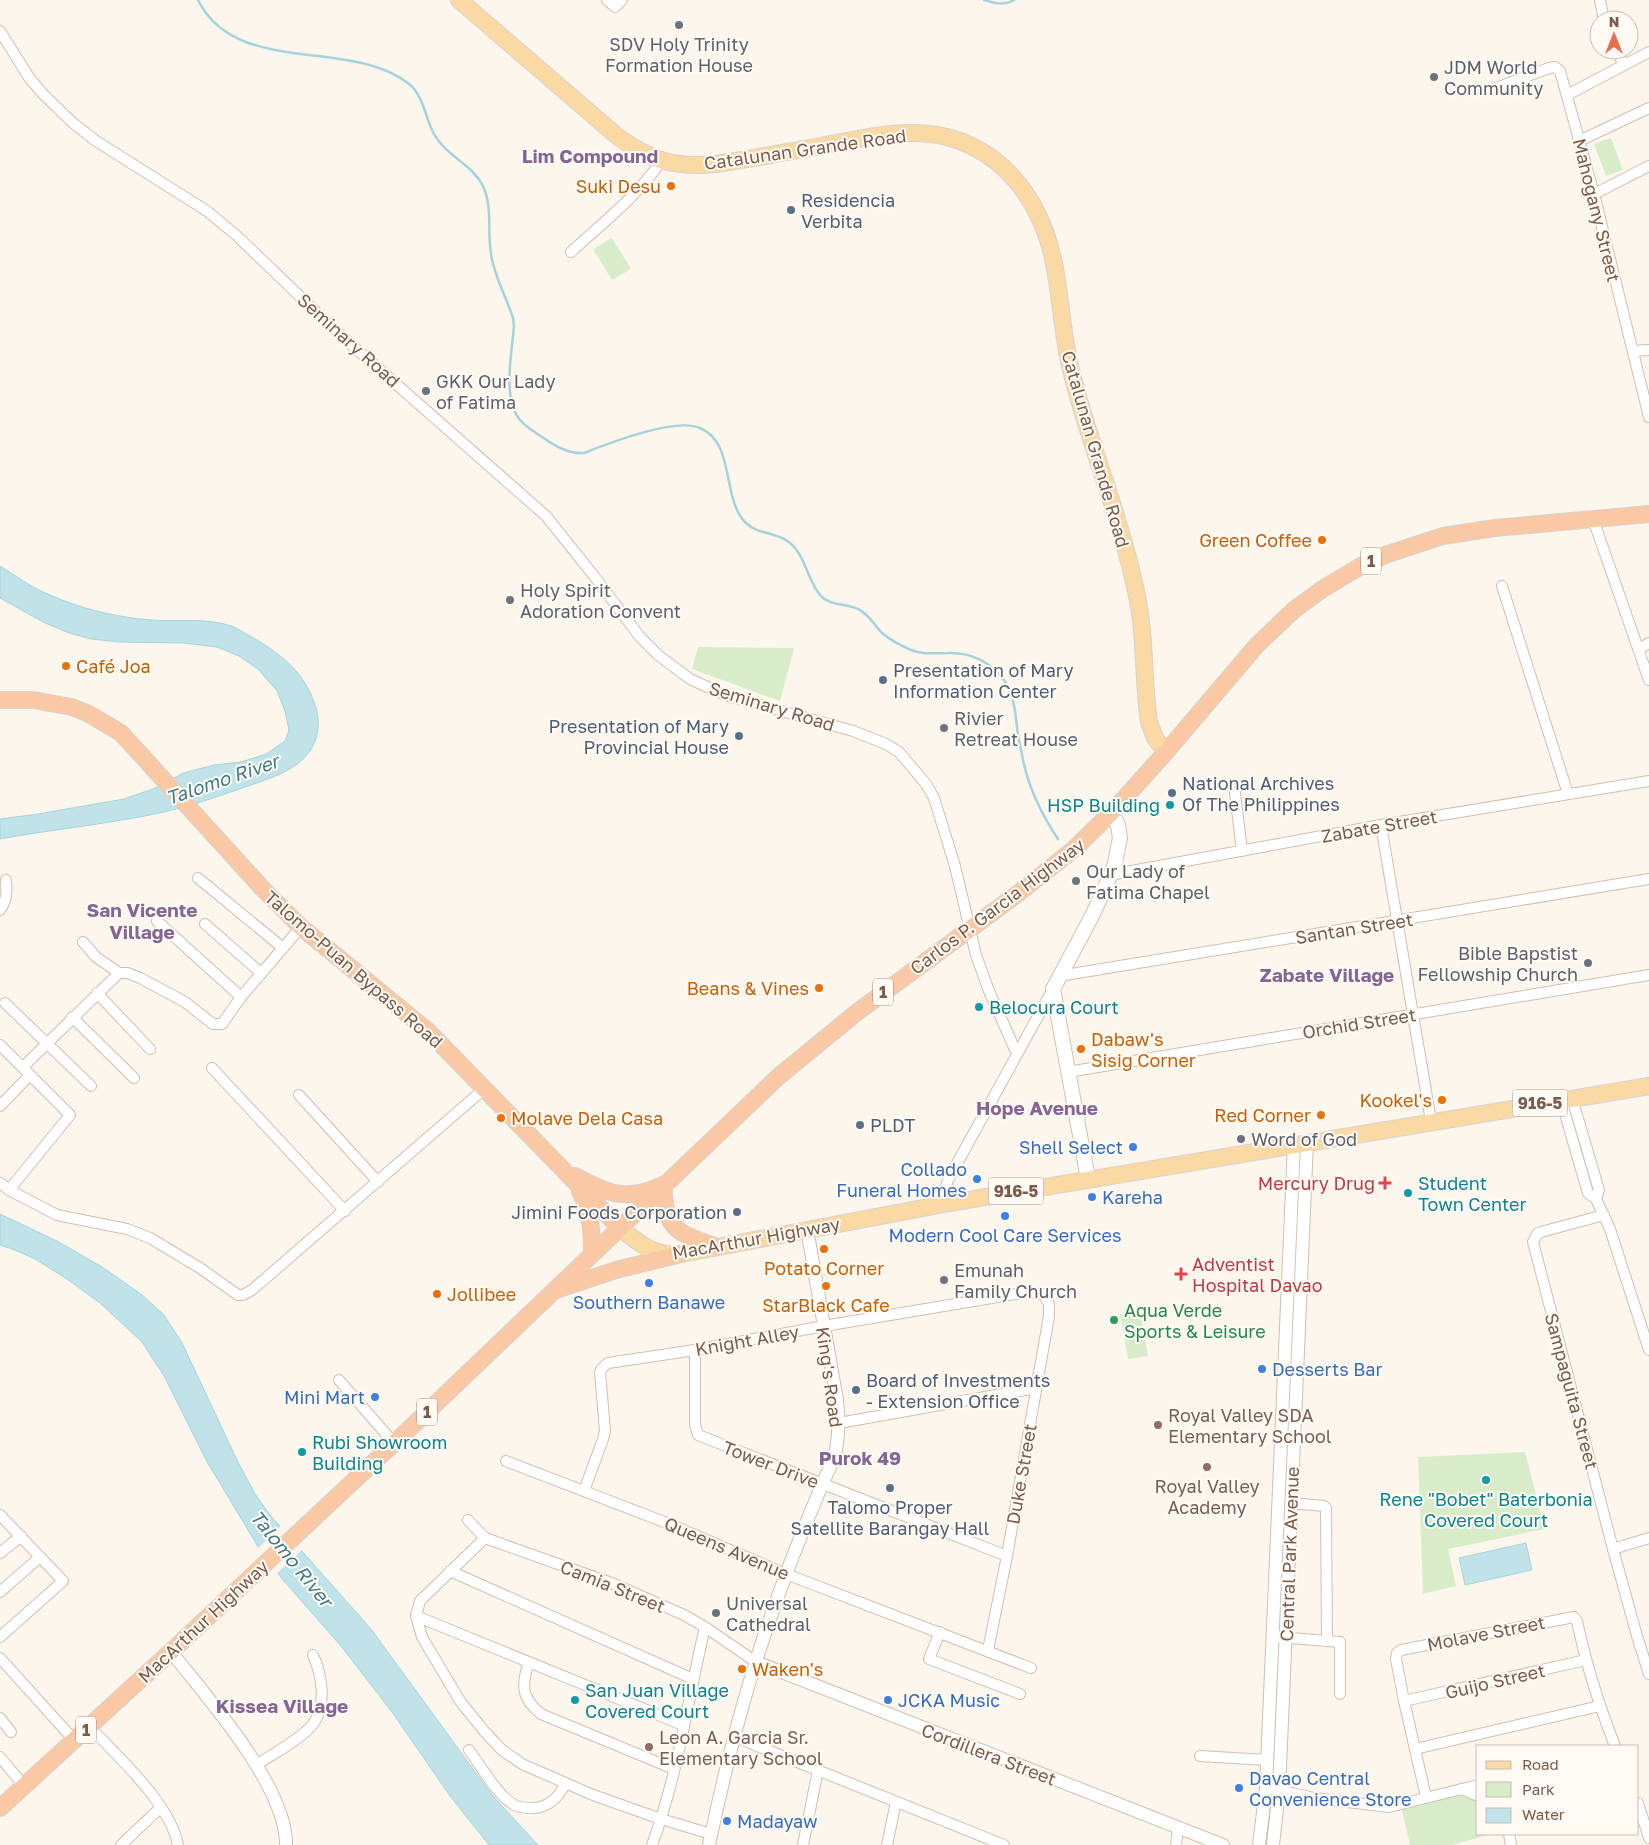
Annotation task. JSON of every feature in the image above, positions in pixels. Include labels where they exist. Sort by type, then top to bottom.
[{"type":"highway","name":"Carlos P. Garcia Highway","points":[[619,1227],[804,1054],[1074,849],[1112,812],[1166,752],[1244,659],[1276,626],[1314,595],[1361,566],[1414,545],[1468,531],[1649,514]]},
{"type":"highway","name":"Talomo-Puan Bypass Road","points":[[0,700],[52,703],[72,707],[89,714],[121,733],[263,889],[301,927],[429,1032],[619,1227]]},
{"type":"highway","points":[[562,1170],[600,1189],[621,1195],[640,1193],[664,1184],[666,1210],[668,1218],[674,1226],[688,1236],[717,1247]]},
{"type":"highway","points":[[576,1184],[584,1199],[590,1218],[592,1253]]},
{"type":"highway","name":"MacArthur Highway","points":[[0,1808],[171,1652],[394,1443],[619,1227]]},
{"type":"highway","points":[[552,1292],[625,1268],[681,1254]]},
{"type":"main road","name":"Catalunan Grande Road","points":[[459,0],[617,136],[639,151],[661,161],[692,166],[716,164],[875,136],[910,132],[943,136],[960,141],[984,153],[1000,164],[1013,177],[1028,197],[1038,215],[1051,252],[1072,374],[1124,543],[1140,618],[1149,722],[1155,738],[1166,752]]},
{"type":"main road","points":[[1088,1179],[1052,989],[1093,914],[1117,855],[1120,838],[1118,825],[1112,812]]},
{"type":"main road","name":"MacArthur Highway","points":[[619,1227],[638,1243],[654,1251],[681,1254],[807,1229],[1088,1179],[1649,1086]]},
{"type":"street","points":[[607,0],[618,4]]},
{"type":"street","name":"Seminary Road","points":[[0,32],[30,79],[59,110],[96,141],[207,211],[236,235],[337,332],[546,516],[640,637],[658,655],[690,679],[725,695],[853,731],[886,744],[899,752],[926,784],[934,798],[955,866],[969,929],[989,991],[1017,1054]]},
{"type":"street","points":[[1567,95],[1649,52]]},
{"type":"street","points":[[1621,60],[1624,65]]},
{"type":"street","name":"Mahogany Street","points":[[1496,88],[1549,68],[1555,67],[1562,76],[1594,194],[1647,402],[1649,417]]},
{"type":"street","points":[[1579,141],[1649,108]]},
{"type":"street","points":[[571,252],[642,185],[661,161]]},
{"type":"street","points":[[1594,194],[1649,166]]},
{"type":"street","points":[[1633,351],[1649,350]]},
{"type":"street","points":[[1593,519],[1649,680]]},
{"type":"street","points":[[1502,586],[1568,794]]},
{"type":"street","points":[[1639,649],[1649,643]]},
{"type":"street","name":"Zabate Street","points":[[1110,875],[1381,825],[1649,781]]},
{"type":"street","points":[[1235,793],[1242,851]]},
{"type":"street","points":[[1381,825],[1431,1121]]},
{"type":"street","points":[[198,878],[283,948]]},
{"type":"street","name":"Santan Street","points":[[1059,976],[1649,879]]},
{"type":"street","points":[[0,910],[7,894],[6,880]]},
{"type":"street","points":[[157,921],[241,997]]},
{"type":"street","points":[[205,924],[261,973]]},
{"type":"street","points":[[83,942],[96,958],[118,973],[128,973],[185,1002],[213,1024],[222,1024],[241,997],[301,927]]},
{"type":"street","points":[[0,1106],[4,1095],[26,1071],[47,1043],[118,973]]},
{"type":"street","name":"Orchid Street","points":[[1068,1072],[1649,975]]},
{"type":"street","points":[[944,1204],[944,1191],[949,1178],[1052,989]]},
{"type":"street","points":[[96,993],[150,1049]]},
{"type":"street","points":[[6,1003],[91,1086]]},
{"type":"street","points":[[72,1017],[134,1078]]},
{"type":"street","points":[[0,1045],[70,1115],[9,1190]]},
{"type":"street","points":[[212,1068],[345,1210]]},
{"type":"street","points":[[0,1183],[9,1190],[57,1215],[126,1229],[150,1238],[200,1268],[238,1296],[243,1296],[378,1182],[484,1088]]},
{"type":"street","points":[[299,1095],[378,1182]]},
{"type":"street","points":[[1566,1099],[1599,1190],[1596,1200],[1610,1229],[1649,1350]]},
{"type":"street","name":"Central Park Avenue","points":[[1274,1845],[1279,1790],[1291,1503],[1290,1247],[1300,1143]]},
{"type":"street","name":"Central Park Avenue","points":[[1259,1845],[1266,1788],[1272,1637],[1290,1376],[1303,1248],[1300,1143]]},
{"type":"street","name":"Sampaguita Street","points":[[1604,1215],[1541,1232],[1537,1234],[1533,1242],[1613,1549],[1649,1674]]},
{"type":"street","name":"King's Road","points":[[710,1840],[735,1737],[756,1662],[786,1574],[835,1455],[839,1434],[837,1400],[807,1229]]},
{"type":"street","points":[[1290,1247],[1303,1248]]},
{"type":"street","name":"Knight Alley","points":[[584,1491],[604,1431],[600,1376],[602,1368],[612,1362],[695,1350],[824,1326],[1028,1292],[1043,1294],[1047,1298]]},
{"type":"street","name":"Duke Street","points":[[988,1650],[1007,1556],[1050,1310],[1047,1298]]},
{"type":"street","name":"Tower Drive","points":[[695,1350],[695,1425],[698,1435],[1007,1556]]},
{"type":"street","points":[[339,1380],[394,1443]]},
{"type":"street","points":[[839,1423],[1036,1388]]},
{"type":"street","name":"Queens Avenue","points":[[506,1461],[668,1523],[786,1574],[1031,1668]]},
{"type":"street","points":[[1291,1503],[1324,1506],[1326,1508],[1327,1641]]},
{"type":"street","points":[[0,1514],[62,1581],[0,1637]]},
{"type":"street","name":"Camia Street","points":[[468,1520],[485,1538],[614,1584],[677,1612],[705,1627],[756,1662]]},
{"type":"street","points":[[0,1553],[20,1536]]},
{"type":"street","points":[[485,1538],[420,1601],[416,1616],[420,1632],[428,1648],[460,1701],[502,1750],[522,1764],[593,1795],[710,1840]]},
{"type":"street","points":[[1613,1549],[1649,1538]]},
{"type":"street","points":[[0,1592],[40,1557]]},
{"type":"street","points":[[450,1571],[693,1679]]},
{"type":"street","points":[[416,1616],[683,1724]]},
{"type":"street","name":"Molave Street","points":[[1404,1701],[1397,1653],[1401,1650],[1570,1617],[1576,1618],[1586,1660]]},
{"type":"street","points":[[652,1845],[661,1820],[674,1769],[705,1627]]},
{"type":"street","points":[[940,1632],[929,1659],[1020,1694]]},
{"type":"street","points":[[1272,1637],[1340,1642],[1340,1694]]},
{"type":"street","points":[[171,1652],[230,1726],[256,1765],[277,1803],[284,1823],[286,1845]]},
{"type":"street","points":[[256,1765],[308,1729],[318,1716],[321,1685],[317,1664],[313,1656]]},
{"type":"street","points":[[0,1658],[74,1740]]},
{"type":"street","points":[[1586,1660],[1615,1745]]},
{"type":"street","name":"Guijo Street","points":[[1404,1701],[1586,1660]]},
{"type":"street","points":[[529,1662],[524,1676],[526,1695],[530,1705],[541,1714],[674,1769]]},
{"type":"street","name":"Cordillera Street","points":[[756,1662],[1223,1845]]},
{"type":"street","points":[[1404,1701],[1426,1798]]},
{"type":"street","points":[[1415,1749],[1600,1706]]},
{"type":"street","points":[[0,1718],[11,1732]]},
{"type":"street","points":[[89,1726],[161,1807],[172,1826],[178,1845]]},
{"type":"street","points":[[735,1737],[1004,1845]]},
{"type":"street","points":[[469,1750],[503,1795],[516,1806],[540,1807],[551,1802],[559,1795],[566,1783]]},
{"type":"street","points":[[1200,1756],[1267,1760]]},
{"type":"street","points":[[0,1757],[24,1786]]},
{"type":"street","points":[[803,1845],[818,1770]]},
{"type":"street","points":[[1266,1788],[1314,1798],[1389,1807],[1476,1785]]},
{"type":"street","points":[[1461,1789],[1476,1795]]},
{"type":"street","points":[[887,1845],[896,1802]]},
{"type":"street","points":[[1639,1806],[1649,1838]]},
{"type":"street","points":[[121,1845],[161,1807]]},
{"type":"street","points":[[1176,1845],[1178,1828]]},
{"type":"green space","points":[[1611,138],[1623,170],[1606,176],[1594,144]]},
{"type":"green space","points":[[612,238],[631,269],[612,280],[593,249]]},
{"type":"green space","points":[[698,647],[794,648],[780,701],[692,669]]},
{"type":"green space","points":[[1140,1311],[1148,1356],[1128,1359],[1120,1314]]},
{"type":"green space","points":[[1525,1452],[1545,1529],[1448,1549],[1456,1586],[1423,1594],[1418,1457]]},
{"type":"green space","points":[[1458,1795],[1476,1800],[1476,1835],[1487,1835],[1452,1845],[1410,1845],[1402,1810]]},
{"type":"water","name":"Talomo River","points":[[0,566],[39,590],[94,610],[151,620],[214,622],[234,627],[257,640],[292,666],[305,682],[318,717],[318,732],[313,746],[299,763],[286,771],[197,803],[144,816],[0,839],[0,819],[124,799],[161,786],[183,773],[214,765],[241,762],[266,754],[285,741],[289,730],[285,711],[277,691],[258,669],[239,656],[217,647],[184,643],[119,642],[91,639],[69,633],[43,622],[0,598]]},
{"type":"water","name":"Talomo River","points":[[0,1214],[57,1241],[102,1267],[141,1294],[164,1315],[182,1343],[255,1494],[270,1515],[371,1629],[492,1795],[538,1845],[489,1845],[450,1796],[392,1712],[341,1646],[283,1580],[257,1545],[206,1460],[164,1376],[142,1342],[100,1303],[67,1279],[35,1259],[0,1245]]},
{"type":"water","points":[[1526,1543],[1532,1570],[1465,1585],[1459,1558]]},
{"type":"pier","points":[[282,1525],[304,1548],[276,1574],[257,1549]]},
{"type":"waterway","points":[[198,0],[216,24],[239,39],[266,48],[356,62],[385,70],[409,84],[418,95],[431,128],[439,142],[478,178],[486,194],[493,262],[497,278],[513,318],[510,388],[514,411],[520,420],[557,446],[567,451],[578,453],[584,453],[609,443],[659,428],[689,426],[700,428],[711,435],[719,446],[724,458],[733,500],[738,513],[746,523],[756,530],[780,537],[790,543],[799,554],[812,582],[824,599],[862,611],[885,636],[911,650],[925,653],[965,654],[986,663],[999,674],[1012,697],[1017,731],[1032,791],[1041,811],[1058,839]]},
{"type":"waterway","points":[[984,0],[995,3],[1014,0]]},
{"type":"place","name":"SDV Holy Trinity Formation House","points":[[679,25]]},
{"type":"place","name":"JDM World Community","points":[[1434,77]]},
{"type":"place","name":"Suki Desu","points":[[671,186]]},
{"type":"place","name":"Residencia Verbita","points":[[791,210]]},
{"type":"place","name":"GKK Our Lady of Fatima","points":[[426,391]]},
{"type":"place","name":"Green Coffee","points":[[1322,540]]},
{"type":"place","name":"Holy Spirit Adoration Convent","points":[[510,600]]},
{"type":"place","name":"Café Joa","points":[[66,666]]},
{"type":"place","name":"Presentation of Mary Information Center","points":[[883,680]]},
{"type":"place","name":"Rivier Retreat House","points":[[944,728]]},
{"type":"place","name":"Presentation of Mary Provincial House","points":[[739,736]]},
{"type":"place","name":"National Archives Of The Philippines","points":[[1172,793]]},
{"type":"place","name":"HSP Building","points":[[1170,805]]},
{"type":"place","name":"Our Lady of Fatima Chapel","points":[[1076,881]]},
{"type":"place","name":"Bible Bapstist Fellowship Church","points":[[1588,963]]},
{"type":"place","name":"Beans & Vines","points":[[819,988]]},
{"type":"place","name":"Belocura Court","points":[[979,1007]]},
{"type":"place","name":"Dabaw's Sisig Corner","points":[[1081,1049]]},
{"type":"place","name":"Kookel's","points":[[1442,1100]]},
{"type":"place","name":"Red Corner","points":[[1321,1115]]},
{"type":"place","name":"Molave Dela Casa","points":[[501,1118]]},
{"type":"place","name":"PLDT","points":[[860,1125]]},
{"type":"place","name":"Word of God","points":[[1241,1139]]},
{"type":"place","name":"Shell Select","points":[[1133,1147]]},
{"type":"place","name":"Collado Funeral Homes","points":[[977,1179]]},
{"type":"place","name":"Mercury Drug","points":[[1385,1183]]},
{"type":"place","name":"Student Town Center","points":[[1408,1193]]},
{"type":"place","name":"Kareha","points":[[1092,1197]]},
{"type":"place","name":"Jimini Foods Corporation","points":[[737,1212]]},
{"type":"place","name":"Modern Cool Care Services","points":[[1005,1216]]},
{"type":"place","name":"Potato Corner","points":[[824,1249]]},
{"type":"place","name":"Adventist Hospital Davao","points":[[1181,1274]]},
{"type":"place","name":"Emunah Family Church","points":[[944,1280]]},
{"type":"place","name":"Southern Banawe","points":[[649,1283]]},
{"type":"place","name":"StarBlack Cafe","points":[[826,1286]]},
{"type":"place","name":"Jollibee","points":[[437,1294]]},
{"type":"place","name":"Aqua Verde Sports & Leisure","points":[[1114,1320]]},
{"type":"place","name":"Desserts Bar","points":[[1262,1369]]},
{"type":"place","name":"Board of Investments - Extension Office","points":[[856,1390]]},
{"type":"place","name":"Mini Mart","points":[[375,1397]]},
{"type":"place","name":"Royal Valley SDA Elementary School","points":[[1158,1425]]},
{"type":"place","name":"Rubi Showroom Building","points":[[302,1452]]},
{"type":"place","name":"Royal Valley Academy","points":[[1207,1467]]},
{"type":"place","name":"Rene \"Bobet\" Baterbonia Covered Court","points":[[1486,1480]]},
{"type":"place","name":"Talomo Proper Satellite Barangay Hall","points":[[890,1488]]},
{"type":"place","name":"Universal Cathedral","points":[[716,1613]]},
{"type":"place","name":"Waken's","points":[[742,1669]]},
{"type":"place","name":"San Juan Village Covered Court","points":[[575,1700]]},
{"type":"place","name":"JCKA Music","points":[[888,1700]]},
{"type":"place","name":"Leon A. Garcia Sr. Elementary School","points":[[649,1747]]},
{"type":"place","name":"Davao Central Convenience Store","points":[[1239,1788]]},
{"type":"place","name":"Madayaw","points":[[727,1821]]},
{"type":"district","name":"Lim Compound","points":[[590,155]]},
{"type":"district","name":"San Vicente Village","points":[[142,920]]},
{"type":"district","name":"Zabate Village","points":[[1327,974]]},
{"type":"district","name":"Hope Avenue","points":[[1037,1107]]},
{"type":"district","name":"Purok 49","points":[[860,1457]]},
{"type":"district","name":"Kissea Village","points":[[282,1705]]}]
